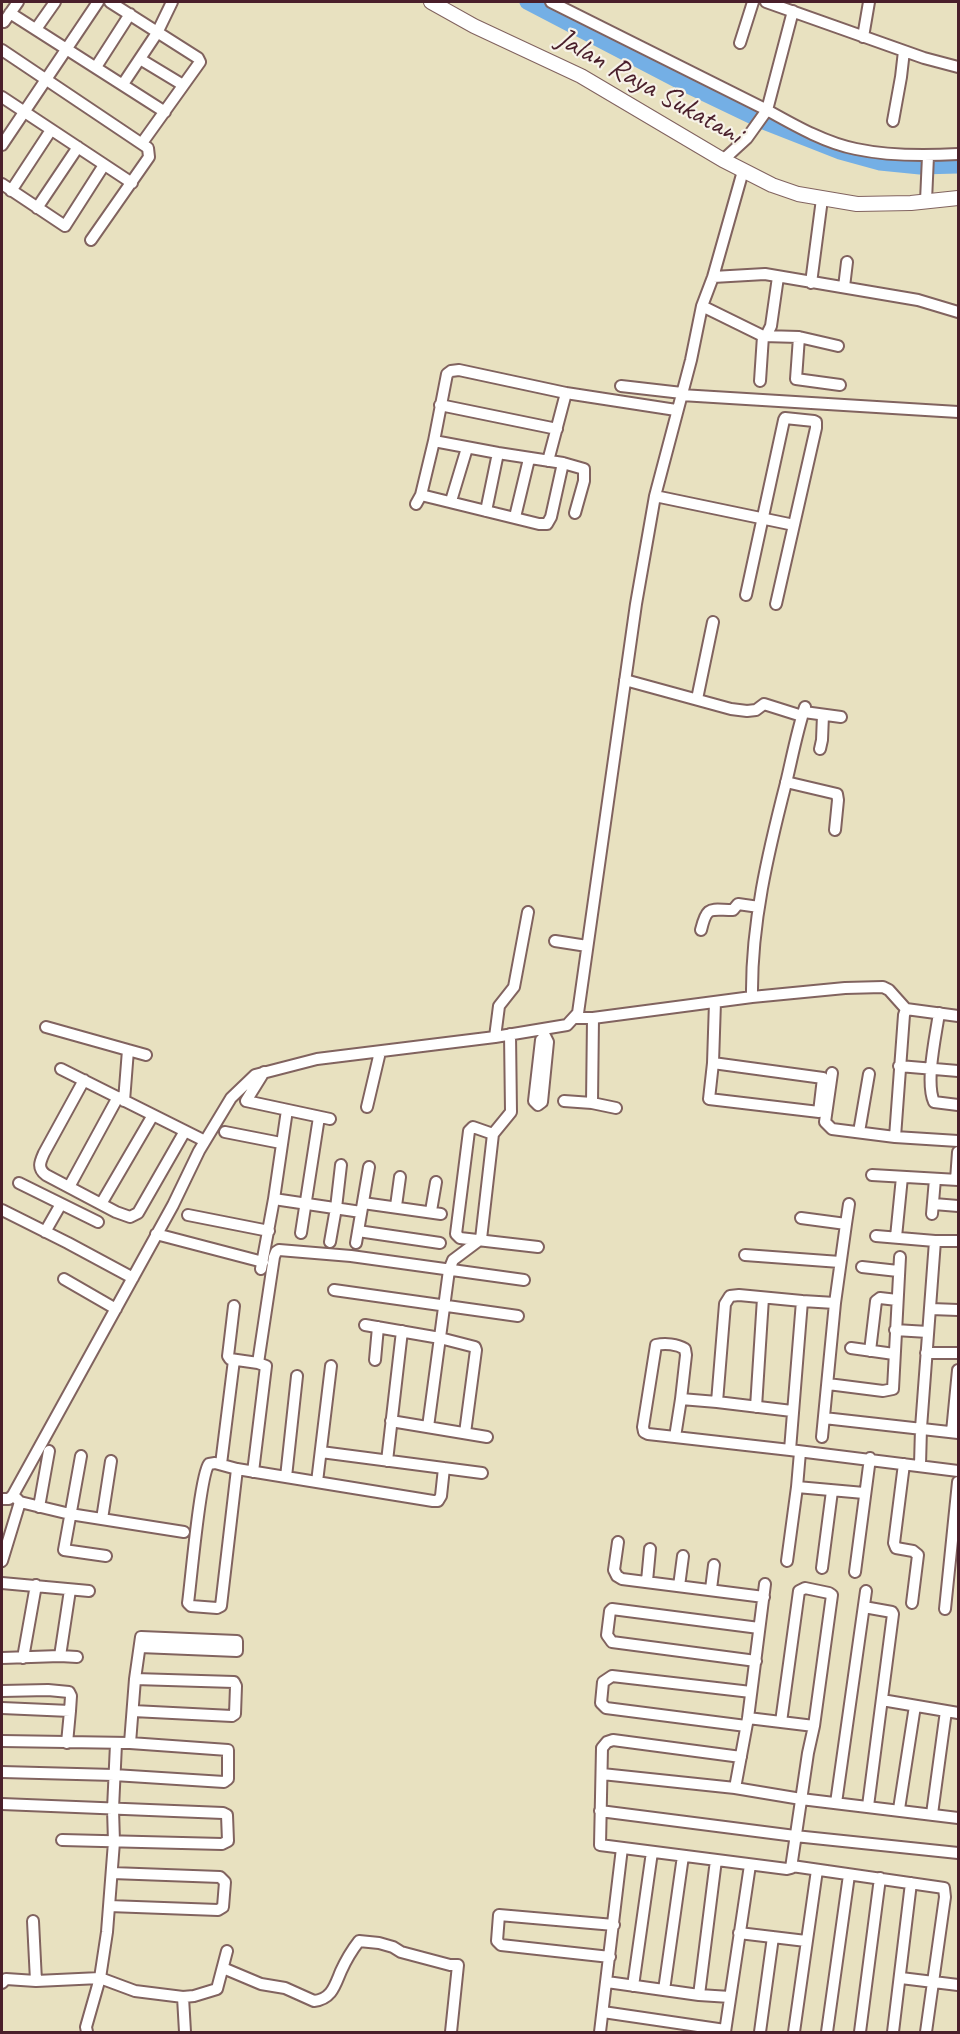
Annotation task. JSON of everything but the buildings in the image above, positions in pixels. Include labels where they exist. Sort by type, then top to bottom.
[{"type":"main road","name":"Jalan Raya Sukatani","points":[[431,2],[474,26],[581,76],[723,160],[772,185],[822,199],[864,204],[958,198]]},
{"type":"street","points":[[4,22],[18,2]]},
{"type":"street","points":[[36,29],[55,2]]},
{"type":"street","points":[[2,145],[98,2]]},
{"type":"street","points":[[110,2],[198,58],[200,62],[142,143]]},
{"type":"street","points":[[123,84],[157,33],[172,2]]},
{"type":"street","points":[[551,2],[765,113],[855,149],[928,158],[958,154]]},
{"type":"street","points":[[740,43],[753,2]]},
{"type":"street","points":[[766,2],[904,51],[958,67]]},
{"type":"street","points":[[863,37],[869,2]]},
{"type":"street","points":[[723,160],[747,138],[765,113],[793,11]]},
{"type":"street","points":[[10,13],[165,112]]},
{"type":"street","points":[[96,68],[130,14]]},
{"type":"street","points":[[2,50],[148,148],[148,157],[132,183],[91,240]]},
{"type":"street","points":[[892,121],[904,51]]},
{"type":"street","points":[[140,59],[183,86]]},
{"type":"street","points":[[2,97],[132,183]]},
{"type":"street","points":[[51,130],[6,187],[37,208],[65,226],[104,165]]},
{"type":"street","points":[[37,208],[78,147]]},
{"type":"street","points":[[926,201],[928,158]]},
{"type":"street","points":[[2,1561],[17,1499],[205,1141],[231,1098],[255,1075],[316,1059],[510,1034],[545,1032],[567,1025],[578,1013],[636,604],[655,496],[702,306],[713,277],[743,171]]},
{"type":"street","points":[[811,283],[822,199]]},
{"type":"street","points":[[844,287],[847,262]]},
{"type":"street","points":[[713,277],[765,274],[918,300],[958,312]]},
{"type":"street","points":[[760,381],[765,336],[771,326],[778,277]]},
{"type":"street","points":[[702,306],[765,336],[800,337],[838,346]]},
{"type":"street","points":[[800,337],[796,379],[840,385]]},
{"type":"street","points":[[563,463],[547,524],[539,524],[451,501],[418,499],[434,441],[447,374],[451,371],[459,370],[566,393],[676,410]]},
{"type":"street","points":[[621,386],[682,394],[958,412]]},
{"type":"street","points":[[548,461],[566,393]]},
{"type":"street","points":[[440,405],[556,429]]},
{"type":"street","points":[[746,595],[784,420],[795,417],[814,421],[816,428],[776,604]]},
{"type":"street","points":[[434,441],[563,463],[584,469],[584,481],[575,513]]},
{"type":"street","points":[[451,501],[467,448]]},
{"type":"street","points":[[486,511],[498,453]]},
{"type":"street","points":[[515,517],[529,459]]},
{"type":"street","points":[[655,496],[794,525]]},
{"type":"street","points":[[697,699],[713,622]]},
{"type":"street","points":[[625,680],[747,711],[756,710],[764,704],[841,717]]},
{"type":"street","points":[[752,997],[754,938],[759,907],[775,823],[804,711]]},
{"type":"street","points":[[820,749],[823,715]]},
{"type":"street","points":[[786,782],[837,794],[835,830]]},
{"type":"street","points":[[701,930],[708,910],[733,910],[738,904],[759,907]]},
{"type":"street","points":[[495,1037],[499,1006],[514,987],[528,912]]},
{"type":"street","points":[[555,941],[587,946]]},
{"type":"street","points":[[574,1018],[592,1018],[752,997],[883,987],[889,990],[906,1009],[958,1016]]},
{"type":"street","points":[[713,1064],[823,1078],[819,1112],[709,1099],[713,1064],[715,1002]]},
{"type":"street","points":[[895,1137],[899,1066],[906,1009]]},
{"type":"street","points":[[939,1013],[931,1069],[932,1097],[934,1102],[958,1105]]},
{"type":"street","points":[[592,1018],[592,1103]]},
{"type":"street","points":[[46,1027],[146,1055]]},
{"type":"street","points":[[545,1032],[548,1042],[542,1102],[538,1105],[534,1101],[541,1040],[545,1032]]},
{"type":"street","points":[[428,1427],[449,1270],[453,1260],[481,1239],[493,1134],[511,1112],[510,1034]]},
{"type":"street","points":[[69,1187],[121,1099],[128,1050]]},
{"type":"street","points":[[368,1107],[380,1052]]},
{"type":"street","points":[[899,1066],[958,1071]]},
{"type":"street","points":[[61,1069],[205,1141]]},
{"type":"street","points":[[264,1072],[246,1101],[324,1118],[301,1233]]},
{"type":"street","points":[[832,1073],[825,1122],[832,1129],[895,1137],[958,1141]]},
{"type":"street","points":[[859,1132],[869,1074]]},
{"type":"street","points":[[84,1080],[39,1165],[42,1172],[101,1204],[125,1216],[130,1217],[138,1213],[185,1131]]},
{"type":"street","points":[[564,1101],[616,1108]]},
{"type":"street","points":[[156,1234],[262,1266],[287,1110]]},
{"type":"street","points":[[101,1204],[153,1115]]},
{"type":"street","points":[[493,1134],[473,1127],[469,1131],[456,1234],[460,1238],[538,1248]]},
{"type":"street","points":[[225,1132],[281,1143]]},
{"type":"street","points":[[872,1174],[957,1180],[958,1152]]},
{"type":"street","points":[[330,1242],[341,1165]]},
{"type":"street","points":[[356,1243],[369,1167]]},
{"type":"street","points":[[396,1206],[400,1177]]},
{"type":"street","points":[[896,1237],[902,1177]]},
{"type":"street","points":[[935,1179],[933,1209],[958,1206]]},
{"type":"street","points":[[274,1199],[336,1208],[396,1206],[436,1212],[436,1182]]},
{"type":"street","points":[[19,1183],[98,1222]]},
{"type":"street","points":[[45,1232],[61,1204]]},
{"type":"street","points":[[822,1437],[835,1303],[849,1204]]},
{"type":"street","points":[[2,1210],[133,1278]]},
{"type":"street","points":[[188,1215],[269,1231]]},
{"type":"street","points":[[801,1218],[846,1224]]},
{"type":"street","points":[[358,1231],[440,1243]]},
{"type":"street","points":[[876,1236],[958,1241]]},
{"type":"street","points":[[920,1465],[935,1240]]},
{"type":"street","points":[[258,1363],[276,1252],[279,1250],[351,1257],[524,1280]]},
{"type":"street","points":[[746,1256],[840,1262]]},
{"type":"street","points":[[828,1384],[890,1391],[894,1385],[900,1257]]},
{"type":"street","points":[[862,1266],[898,1271]]},
{"type":"street","points":[[64,1279],[116,1309]]},
{"type":"street","points":[[334,1290],[518,1316]]},
{"type":"street","points":[[717,1402],[725,1304],[730,1296],[835,1303]]},
{"type":"street","points":[[756,1407],[763,1298]]},
{"type":"street","points":[[870,1351],[876,1300],[880,1298],[897,1300]]},
{"type":"street","points":[[788,1561],[797,1487],[792,1411],[802,1301]]},
{"type":"street","points":[[234,1306],[228,1356],[230,1359],[266,1366],[253,1472]]},
{"type":"street","points":[[931,1309],[958,1310]]},
{"type":"street","points":[[365,1325],[440,1338],[471,1345],[476,1350],[465,1433]]},
{"type":"street","points":[[375,1360],[378,1327]]},
{"type":"street","points":[[895,1330],[928,1332]]},
{"type":"street","points":[[387,1461],[402,1331]]},
{"type":"street","points":[[675,1437],[685,1349],[680,1346],[656,1345],[643,1427],[644,1432],[648,1434],[795,1451],[870,1458],[958,1471]]},
{"type":"street","points":[[851,1348],[894,1354]]},
{"type":"street","points":[[926,1353],[958,1353]]},
{"type":"street","points":[[221,1464],[234,1360]]},
{"type":"street","points":[[317,1482],[331,1366]]},
{"type":"street","points":[[824,1418],[955,1432],[958,1370]]},
{"type":"street","points":[[286,1477],[297,1376]]},
{"type":"street","points":[[681,1399],[792,1411]]},
{"type":"street","points":[[391,1421],[488,1437]]},
{"type":"street","points":[[39,1507],[50,1450]]},
{"type":"street","points":[[321,1452],[482,1473]]},
{"type":"street","points":[[81,1456],[64,1550],[106,1556]]},
{"type":"street","points":[[855,1572],[870,1458]]},
{"type":"street","points":[[102,1519],[111,1461]]},
{"type":"street","points":[[237,1469],[221,1606],[217,1608],[191,1606],[188,1603],[205,1473],[209,1464],[221,1464],[253,1472],[438,1501],[441,1496],[444,1468]]},
{"type":"street","points":[[904,1464],[894,1543],[896,1548],[913,1551],[918,1555],[912,1603]]},
{"type":"street","points":[[945,1609],[958,1482]]},
{"type":"street","points":[[797,1487],[864,1493]]},
{"type":"street","points":[[822,1568],[832,1491]]},
{"type":"street","points":[[2,1499],[17,1499],[70,1514],[184,1532]]},
{"type":"street","points":[[618,1542],[614,1570],[617,1576],[764,1597]]},
{"type":"street","points":[[647,1581],[650,1549]]},
{"type":"street","points":[[679,1586],[683,1557]]},
{"type":"street","points":[[711,1589],[714,1565]]},
{"type":"street","points":[[2,1583],[89,1591]]},
{"type":"street","points":[[735,1788],[756,1661],[765,1584]]},
{"type":"street","points":[[23,1658],[36,1586]]},
{"type":"street","points":[[781,1722],[799,1591],[805,1588],[829,1593],[832,1595],[792,1866]]},
{"type":"street","points":[[60,1656],[70,1590]]},
{"type":"street","points":[[836,1803],[866,1591]]},
{"type":"street","points":[[864,1607],[893,1614],[868,1806]]},
{"type":"street","points":[[756,1661],[612,1641],[607,1635],[612,1609],[759,1628]]},
{"type":"street","points":[[130,1743],[141,1637],[237,1641],[237,1651],[140,1647]]},
{"type":"street","points":[[2,1658],[77,1657]]},
{"type":"street","points":[[751,1692],[612,1676],[603,1682],[602,1703],[606,1708],[814,1726]]},
{"type":"street","points":[[133,1711],[231,1716],[235,1714],[236,1686],[234,1682],[135,1679]]},
{"type":"street","points":[[2,1691],[69,1692],[71,1696],[67,1743]]},
{"type":"street","points":[[882,1700],[958,1713]]},
{"type":"street","points":[[899,1809],[915,1706]]},
{"type":"street","points":[[2,1708],[70,1710]]},
{"type":"street","points":[[932,1814],[946,1711]]},
{"type":"street","points":[[741,1757],[613,1740],[606,1742],[602,1748],[600,1845],[787,1869],[792,1866],[941,1886],[945,1891],[926,2032]]},
{"type":"street","points":[[2,1741],[130,1743],[228,1750],[228,1779],[224,1782],[114,1775],[2,1772]]},
{"type":"street","points":[[87,2032],[86,2027],[100,1978],[109,1905],[114,1842],[116,1744]]},
{"type":"street","points":[[602,1773],[958,1818]]},
{"type":"street","points":[[2,1804],[223,1813],[227,1815],[228,1841],[222,1844],[62,1840]]},
{"type":"street","points":[[600,1811],[795,1836],[958,1853]]},
{"type":"street","points":[[600,2032],[622,1848]]},
{"type":"street","points":[[633,1986],[652,1852]]},
{"type":"street","points":[[664,1990],[683,1856]]},
{"type":"street","points":[[699,1995],[716,1860]]},
{"type":"street","points":[[603,2012],[725,2031],[750,1864]]},
{"type":"street","points":[[794,2032],[817,1870]]},
{"type":"street","points":[[109,1905],[218,1910],[224,1907],[225,1882],[220,1877],[112,1873]]},
{"type":"street","points":[[827,2032],[849,1875]]},
{"type":"street","points":[[860,2032],[880,1878]]},
{"type":"street","points":[[893,2032],[911,1883]]},
{"type":"street","points":[[610,1958],[501,1945],[497,1941],[499,1915],[614,1925]]},
{"type":"street","points":[[33,1921],[36,1981]]},
{"type":"street","points":[[740,1933],[806,1941]]},
{"type":"street","points":[[760,2032],[773,1937]]},
{"type":"street","points":[[223,1968],[261,1984],[285,1988],[314,2001],[324,1997],[338,1983],[340,1972],[358,1941],[379,1943],[401,1952],[458,1965],[451,2032]]},
{"type":"street","points":[[2,1983],[6,1979],[36,1981],[100,1978],[135,1991],[183,1997],[194,1996],[217,1989],[227,1951]]},
{"type":"street","points":[[901,1978],[958,1985]]},
{"type":"street","points":[[607,1982],[730,1997]]},
{"type":"street","points":[[183,1997],[185,2032]]},
{"type":"waterway","points":[[527,2],[690,87],[761,121],[840,152],[880,163],[920,167],[958,166]]}]
